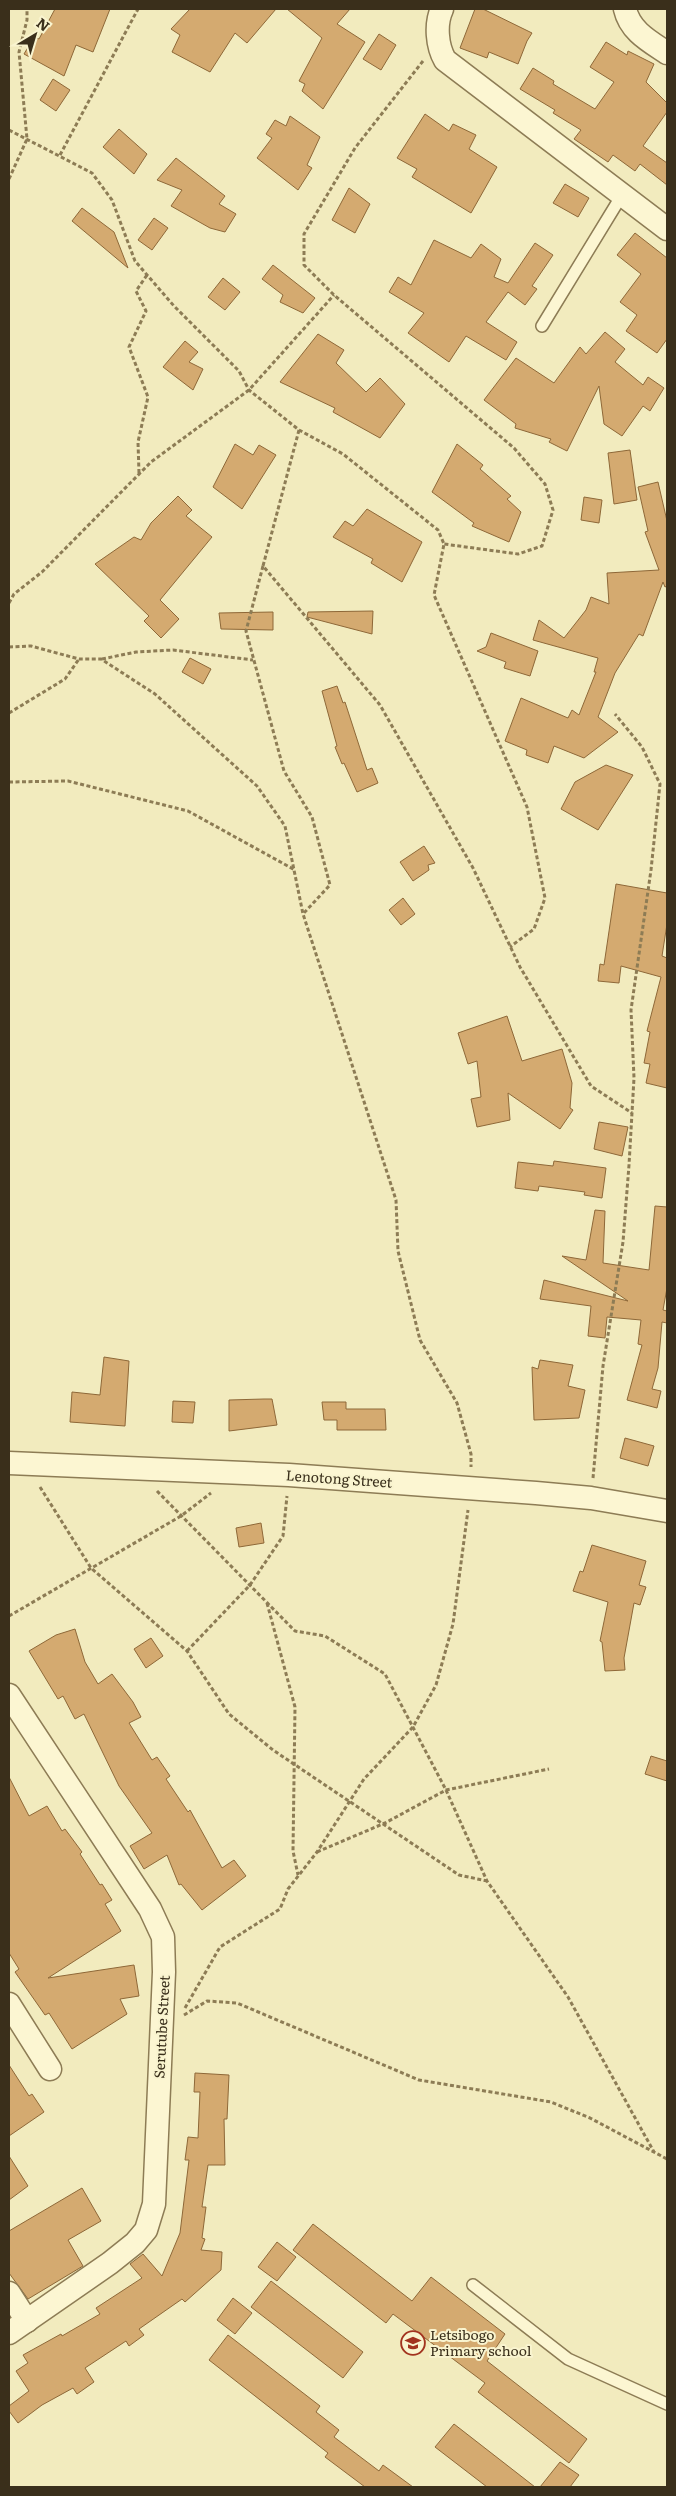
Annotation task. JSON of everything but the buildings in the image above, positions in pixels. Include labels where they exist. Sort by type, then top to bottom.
[{"type":"street","points":[[442,9],[438,32],[439,48],[445,60],[667,229]]},
{"type":"street","points":[[625,9],[628,22],[645,38],[667,53]]},
{"type":"street","name":"Lenotong Street","points":[[17,1463],[136,1470],[289,1475],[471,1490],[536,1493],[591,1498],[667,1511]]},
{"type":"street","name":"Serutube Street","points":[[9,1695],[150,1909],[163,1937],[164,1972],[154,2204],[146,2230],[110,2263],[18,2327]]},
{"type":"street","points":[[9,2004],[50,2069]]},
{"type":"street","points":[[9,2293],[18,2327]]},
{"type":"lane","points":[[542,326],[622,195]]},
{"type":"lane","points":[[473,2285],[568,2359],[667,2404]]},
{"type":"path","points":[[9,179],[28,139],[19,52],[26,20],[26,9]]},
{"type":"path","points":[[60,155],[138,9]]},
{"type":"path","points":[[439,48],[421,63],[355,148],[304,234],[304,266],[334,295],[514,448],[545,484],[553,510],[542,546],[518,554],[444,544]]},
{"type":"path","points":[[9,130],[92,173],[112,200],[134,261],[174,306],[240,370],[249,390],[298,430],[343,454],[438,530],[444,544],[434,595],[527,807],[545,898],[534,929],[510,947]]},
{"type":"path","points":[[139,474],[138,442],[148,397],[129,347],[146,311],[136,291],[148,275]]},
{"type":"path","points":[[9,603],[14,594],[42,572],[151,462],[249,390],[334,295]]},
{"type":"path","points":[[298,430],[246,631],[284,771],[312,817],[330,885],[303,914]]},
{"type":"path","points":[[263,566],[380,705],[473,868],[510,947],[591,1086],[632,1113]]},
{"type":"path","points":[[9,594],[14,594]]},
{"type":"path","points":[[9,647],[31,646],[79,659],[102,659],[136,652],[173,650],[253,660]]},
{"type":"path","points":[[9,713],[65,678],[79,659]]},
{"type":"path","points":[[102,659],[155,694],[257,786],[285,826],[296,870],[303,914],[396,1200],[398,1251],[420,1340],[457,1403],[471,1454],[471,1490],[453,1624],[436,1685],[413,1727],[364,1779],[316,1852],[288,1889],[280,1908],[220,1947],[180,2017],[207,2002],[237,2003],[419,2080],[551,2102],[590,2118],[667,2159]]},
{"type":"path","points":[[591,1498],[604,1366],[623,1242],[634,1078],[630,1010],[651,870],[660,784],[642,747],[615,714]]},
{"type":"path","points":[[9,782],[68,781],[188,811],[296,870]]},
{"type":"path","points":[[17,1463],[91,1568],[187,1651],[229,1714],[273,1750],[349,1802],[385,1823],[459,1875],[487,1881]]},
{"type":"path","points":[[136,1470],[296,1631],[325,1636],[384,1674],[446,1790],[487,1881],[568,1997],[654,2152]]},
{"type":"path","points":[[9,1616],[181,1516],[237,1473]]},
{"type":"path","points":[[187,1651],[250,1585],[283,1536],[289,1475]]},
{"type":"path","points":[[267,1603],[296,1707],[293,1851],[298,1876]]},
{"type":"path","points":[[316,1852],[385,1823],[446,1790],[549,1769]]},
{"type":"place","name":"Letsibogo Primary school","points":[[413,2343]]}]
